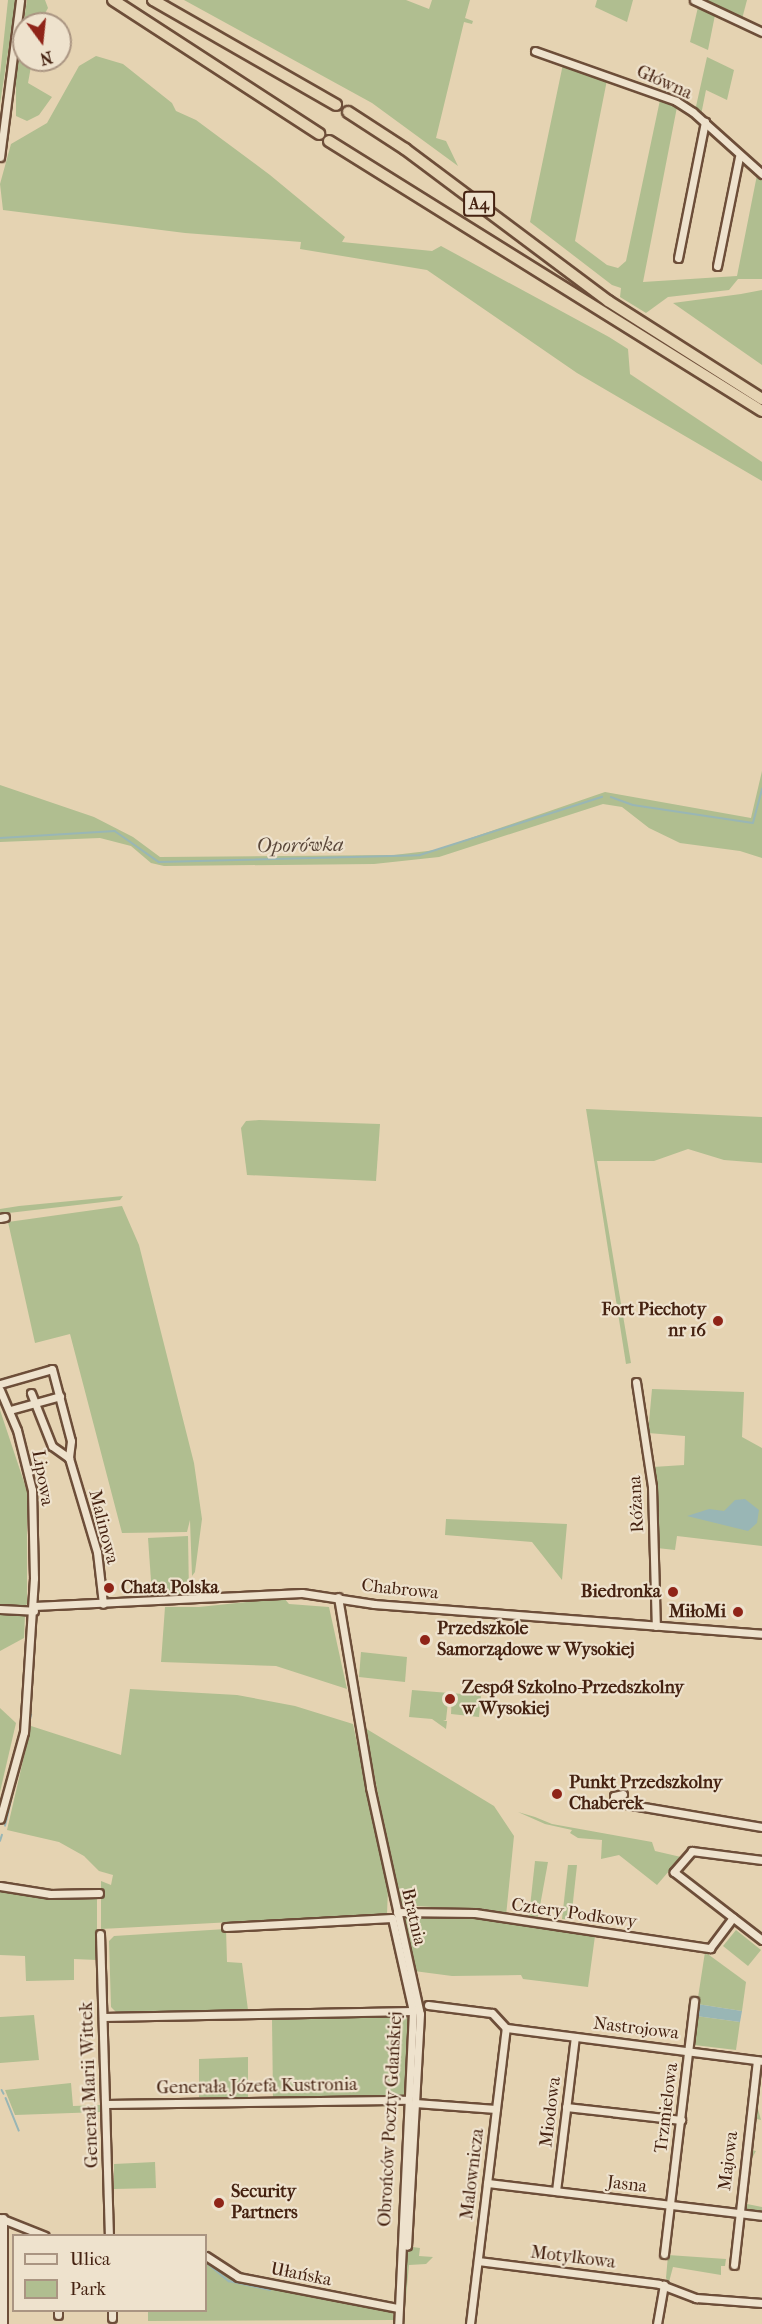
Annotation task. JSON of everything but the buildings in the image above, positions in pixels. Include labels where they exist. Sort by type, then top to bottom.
[{"type":"highway","points":[[113,0],[319,134]]},
{"type":"highway","points":[[153,0],[336,105]]},
{"type":"highway","name":"A4","points":[[348,112],[627,319],[762,411]]},
{"type":"highway","name":"A4","points":[[329,141],[762,399]]},
{"type":"street","points":[[0,157],[20,0]]},
{"type":"street","points":[[694,0],[762,32]]},
{"type":"street","name":"Główna","points":[[535,51],[669,97],[705,122],[739,157],[760,172]]},
{"type":"street","points":[[678,258],[705,122]]},
{"type":"street","points":[[717,266],[739,157]]},
{"type":"street","points":[[760,172],[762,163]]},
{"type":"street","name":"Malinowa","points":[[0,1384],[52,1369],[71,1442],[69,1458],[97,1552],[103,1604]]},
{"type":"street","name":"Różana","points":[[636,1382],[652,1486],[656,1626]]},
{"type":"street","name":"Lipowa","points":[[0,1390],[10,1410],[32,1490],[34,1609],[24,1732],[0,1819]]},
{"type":"street","name":"Malinowa","points":[[31,1393],[52,1446],[69,1458]]},
{"type":"street","points":[[10,1410],[60,1396]]},
{"type":"street","name":"Chabrowa","points":[[0,1609],[34,1609],[287,1593],[338,1597],[374,1604],[762,1634]]},
{"type":"street","name":"Bratnia","points":[[338,1597],[394,1915],[420,2020],[411,2102],[407,2246]]},
{"type":"street","points":[[623,1794],[614,1796],[614,1802],[762,1827]]},
{"type":"street","points":[[762,1860],[692,1851],[675,1872],[762,1940]]},
{"type":"street","points":[[0,1886],[50,1894],[99,1893]]},
{"type":"street","name":"Cztery Podkowy","points":[[394,1915],[475,1913],[710,1948],[733,1918]]},
{"type":"street","points":[[226,1927],[394,1915]]},
{"type":"street","name":"Obrońców Poczty Gdańskiej","points":[[394,1915],[413,2011],[411,2102],[397,2308],[398,2324]]},
{"type":"street","name":"Generał Marii Wittek","points":[[99,1934],[109,2234]]},
{"type":"street","name":"Trzmielowa","points":[[664,2254],[694,2001]]},
{"type":"street","points":[[428,2005],[492,2013],[506,2028]]},
{"type":"street","points":[[103,2017],[413,2011]]},
{"type":"street","name":"Nastrojowa","points":[[506,2028],[759,2060]]},
{"type":"street","name":"Malownicza","points":[[470,2324],[506,2028]]},
{"type":"street","name":"Miodowa","points":[[556,2191],[575,2037]]},
{"type":"street","name":"Majowa","points":[[734,2265],[738,2213],[759,2060]]},
{"type":"street","name":"Generała Józefa Kustronia","points":[[106,2103],[411,2102],[496,2109]]},
{"type":"street","points":[[566,2107],[681,2120]]},
{"type":"street","name":"Jasna","points":[[487,2183],[762,2216]]},
{"type":"street","points":[[3,2324],[1,2218],[42,2234]]},
{"type":"street","name":"Ułańska","points":[[207,2257],[238,2277],[397,2308]]},
{"type":"street","name":"Motylkowa","points":[[478,2261],[664,2285],[696,2298],[762,2303]]},
{"type":"street","points":[[657,2324],[664,2285]]},
{"type":"green space","points":[[8,0],[16,0],[14,12],[12,12],[12,26],[0,104],[0,75]]},
{"type":"green space","points":[[27,0],[45,0],[48,8],[46,12],[25,12]]},
{"type":"green space","points":[[184,0],[406,0],[429,9],[432,0],[470,0],[465,18],[473,21],[472,24],[464,22],[436,138],[446,141],[458,166],[372,103]]},
{"type":"green space","points":[[597,0],[633,0],[627,22],[595,7]]},
{"type":"green space","points":[[700,0],[747,0],[742,19]]},
{"type":"green space","points":[[698,7],[715,15],[708,50],[690,42]]},
{"type":"green space","points":[[96,56],[123,64],[172,103],[176,111],[196,120],[270,175],[345,237],[342,242],[432,251],[441,246],[628,349],[630,374],[762,462],[762,481],[577,373],[427,270],[300,249],[301,242],[185,233],[3,210],[0,184],[11,144],[47,123],[79,66]]},
{"type":"green space","points":[[707,57],[734,70],[727,100],[706,90],[701,115],[695,111]]},
{"type":"green space","points":[[563,64],[607,80],[575,241],[607,265],[618,268],[626,261],[660,100],[677,107],[643,282],[737,276],[757,175],[762,179],[762,279],[738,279],[729,290],[668,297],[646,313],[620,297],[621,288],[612,285],[530,222]]},
{"type":"green space","points":[[17,72],[30,72],[28,83],[52,97],[39,115],[27,121],[16,116]]},
{"type":"green space","points":[[762,290],[762,365],[673,303],[741,294]]},
{"type":"green space","points":[[762,771],[762,858],[740,851],[680,843],[649,828],[622,807],[603,804],[439,857],[374,864],[164,866],[151,863],[131,846],[100,838],[0,842],[0,785],[94,817],[133,837],[160,857],[394,855],[436,850],[605,792],[751,818]]},
{"type":"green space","points":[[586,1109],[762,1117],[762,1163],[724,1160],[688,1149],[654,1161],[597,1161],[631,1363],[626,1364]]},
{"type":"green space","points":[[246,1121],[380,1124],[376,1181],[247,1175],[241,1128]]},
{"type":"green space","points":[[123,1196],[120,1200],[0,1214],[0,1209],[19,1206]]},
{"type":"green space","points":[[122,1206],[139,1245],[194,1463],[202,1519],[195,1572],[192,1576],[190,1520],[187,1532],[122,1533],[70,1334],[35,1343],[8,1222]]},
{"type":"green space","points":[[652,1389],[744,1392],[742,1437],[762,1448],[762,1546],[677,1536],[675,1550],[657,1548],[653,1467],[684,1465],[685,1436],[648,1433]]},
{"type":"green space","points":[[0,1410],[27,1491],[27,1604],[23,1607],[0,1606]]},
{"type":"green space","points":[[446,1519],[567,1524],[562,1580],[532,1542],[445,1535]]},
{"type":"green space","points":[[188,1536],[189,1594],[152,1595],[148,1538]]},
{"type":"green space","points":[[284,1598],[289,1604],[329,1607],[347,1689],[276,1666],[161,1662],[165,1607],[199,1607]]},
{"type":"green space","points":[[0,1612],[25,1616],[24,1638],[0,1651]]},
{"type":"green space","points":[[361,1652],[407,1657],[405,1682],[359,1677]]},
{"type":"green space","points":[[130,1689],[237,1695],[295,1706],[353,1724],[388,1889],[387,1914],[101,1929],[101,1881],[111,1885],[113,1875],[99,1871],[84,1856],[59,1842],[7,1830],[31,1726],[121,1755]]},
{"type":"green space","points":[[412,1690],[449,1693],[446,1720],[443,1721],[447,1721],[446,1729],[432,1719],[409,1717]]},
{"type":"green space","points":[[452,1693],[481,1696],[479,1717],[451,1714]]},
{"type":"green space","points":[[0,1708],[16,1723],[0,1792]]},
{"type":"green space","points":[[365,1728],[494,1806],[514,1836],[506,1916],[479,1910],[400,1905]]},
{"type":"green space","points":[[518,1812],[552,1824],[652,1842],[655,1851],[681,1857],[657,1885],[619,1855],[601,1859],[602,1840],[578,1838],[570,1833],[572,1830],[545,1824]]},
{"type":"green space","points":[[535,1861],[548,1862],[538,1917],[529,1916]]},
{"type":"green space","points":[[568,1865],[577,1865],[571,1920],[562,1919]]},
{"type":"green space","points":[[0,1891],[97,1899],[97,1960],[74,1959],[74,1980],[26,1981],[25,1956],[0,1955]]},
{"type":"green space","points":[[407,1913],[472,1916],[595,1936],[588,1987],[523,1979],[521,1975],[452,1976],[414,1971],[402,1919]]},
{"type":"green space","points":[[226,1929],[227,1962],[242,1963],[248,2010],[116,2012],[111,2007],[109,1941],[114,1936]]},
{"type":"green space","points":[[736,1930],[761,1950],[748,1966],[723,1946]]},
{"type":"green space","points":[[705,1952],[746,1982],[742,2011],[697,2004]]},
{"type":"green space","points":[[416,2014],[405,2246],[420,2248],[419,2256],[433,2257],[426,2264],[409,2265],[404,2318],[400,2316]]},
{"type":"green space","points":[[34,2015],[39,2060],[0,2063],[0,2017]]},
{"type":"green space","points":[[411,2016],[406,2095],[273,2097],[272,2019]]},
{"type":"green space","points":[[696,2016],[740,2022],[736,2050],[694,2045]]},
{"type":"green space","points":[[248,2057],[248,2097],[199,2097],[199,2059]]},
{"type":"green space","points":[[762,2065],[758,2109],[761,2120],[757,2119],[752,2150],[756,2151],[751,2160],[746,2200],[747,2204],[762,2207],[762,2212],[743,2210],[757,2073]]},
{"type":"green space","points":[[71,2083],[73,2106],[100,2105],[100,2112],[15,2115],[5,2090]]},
{"type":"green space","points":[[401,2103],[401,2106],[234,2108],[234,2105]]},
{"type":"green space","points":[[155,2162],[156,2188],[114,2189],[114,2164]]},
{"type":"green space","points":[[668,2255],[726,2259],[725,2266],[721,2266],[721,2275],[673,2267],[669,2282],[666,2278]]},
{"type":"green space","points":[[207,2260],[235,2279],[392,2310],[394,2320],[148,2321],[148,2312],[207,2312]]},
{"type":"water","points":[[745,1499],[759,1510],[757,1523],[748,1531],[687,1516],[709,1509],[724,1511],[735,1500]]},
{"type":"water","points":[[697,2004],[742,2011],[740,2022],[696,2016]]},
{"type":"waterway","name":"Oporówka","points":[[611,797],[633,805],[753,823],[762,789]]},
{"type":"waterway","name":"Oporówka","points":[[0,838],[115,831],[159,862],[420,855],[602,797]]},
{"type":"waterway","points":[[5,1826],[31,1715]]},
{"type":"waterway","points":[[0,1841],[2,1835]]},
{"type":"waterway","points":[[2,2090],[4,2094]]},
{"type":"waterway","points":[[6,2098],[19,2131]]},
{"type":"waterway","points":[[207,2263],[229,2281],[270,2290]]},
{"type":"place","name":"Fort Piechoty nr 16","points":[[718,1321]]},
{"type":"place","name":"Chata Polska","points":[[109,1588]]},
{"type":"place","name":"Biedronka","points":[[673,1592]]},
{"type":"place","name":"MiłoMi","points":[[738,1612]]},
{"type":"place","name":"Przedszkole Samorządowe w Wysokiej","points":[[425,1640]]},
{"type":"place","name":"Zespół Szkolno-Przedszkolny w Wysokiej","points":[[450,1699]]},
{"type":"place","name":"Punkt Przedszkolny Chaberek","points":[[557,1794]]},
{"type":"place","name":"Security Partners","points":[[219,2203]]}]
